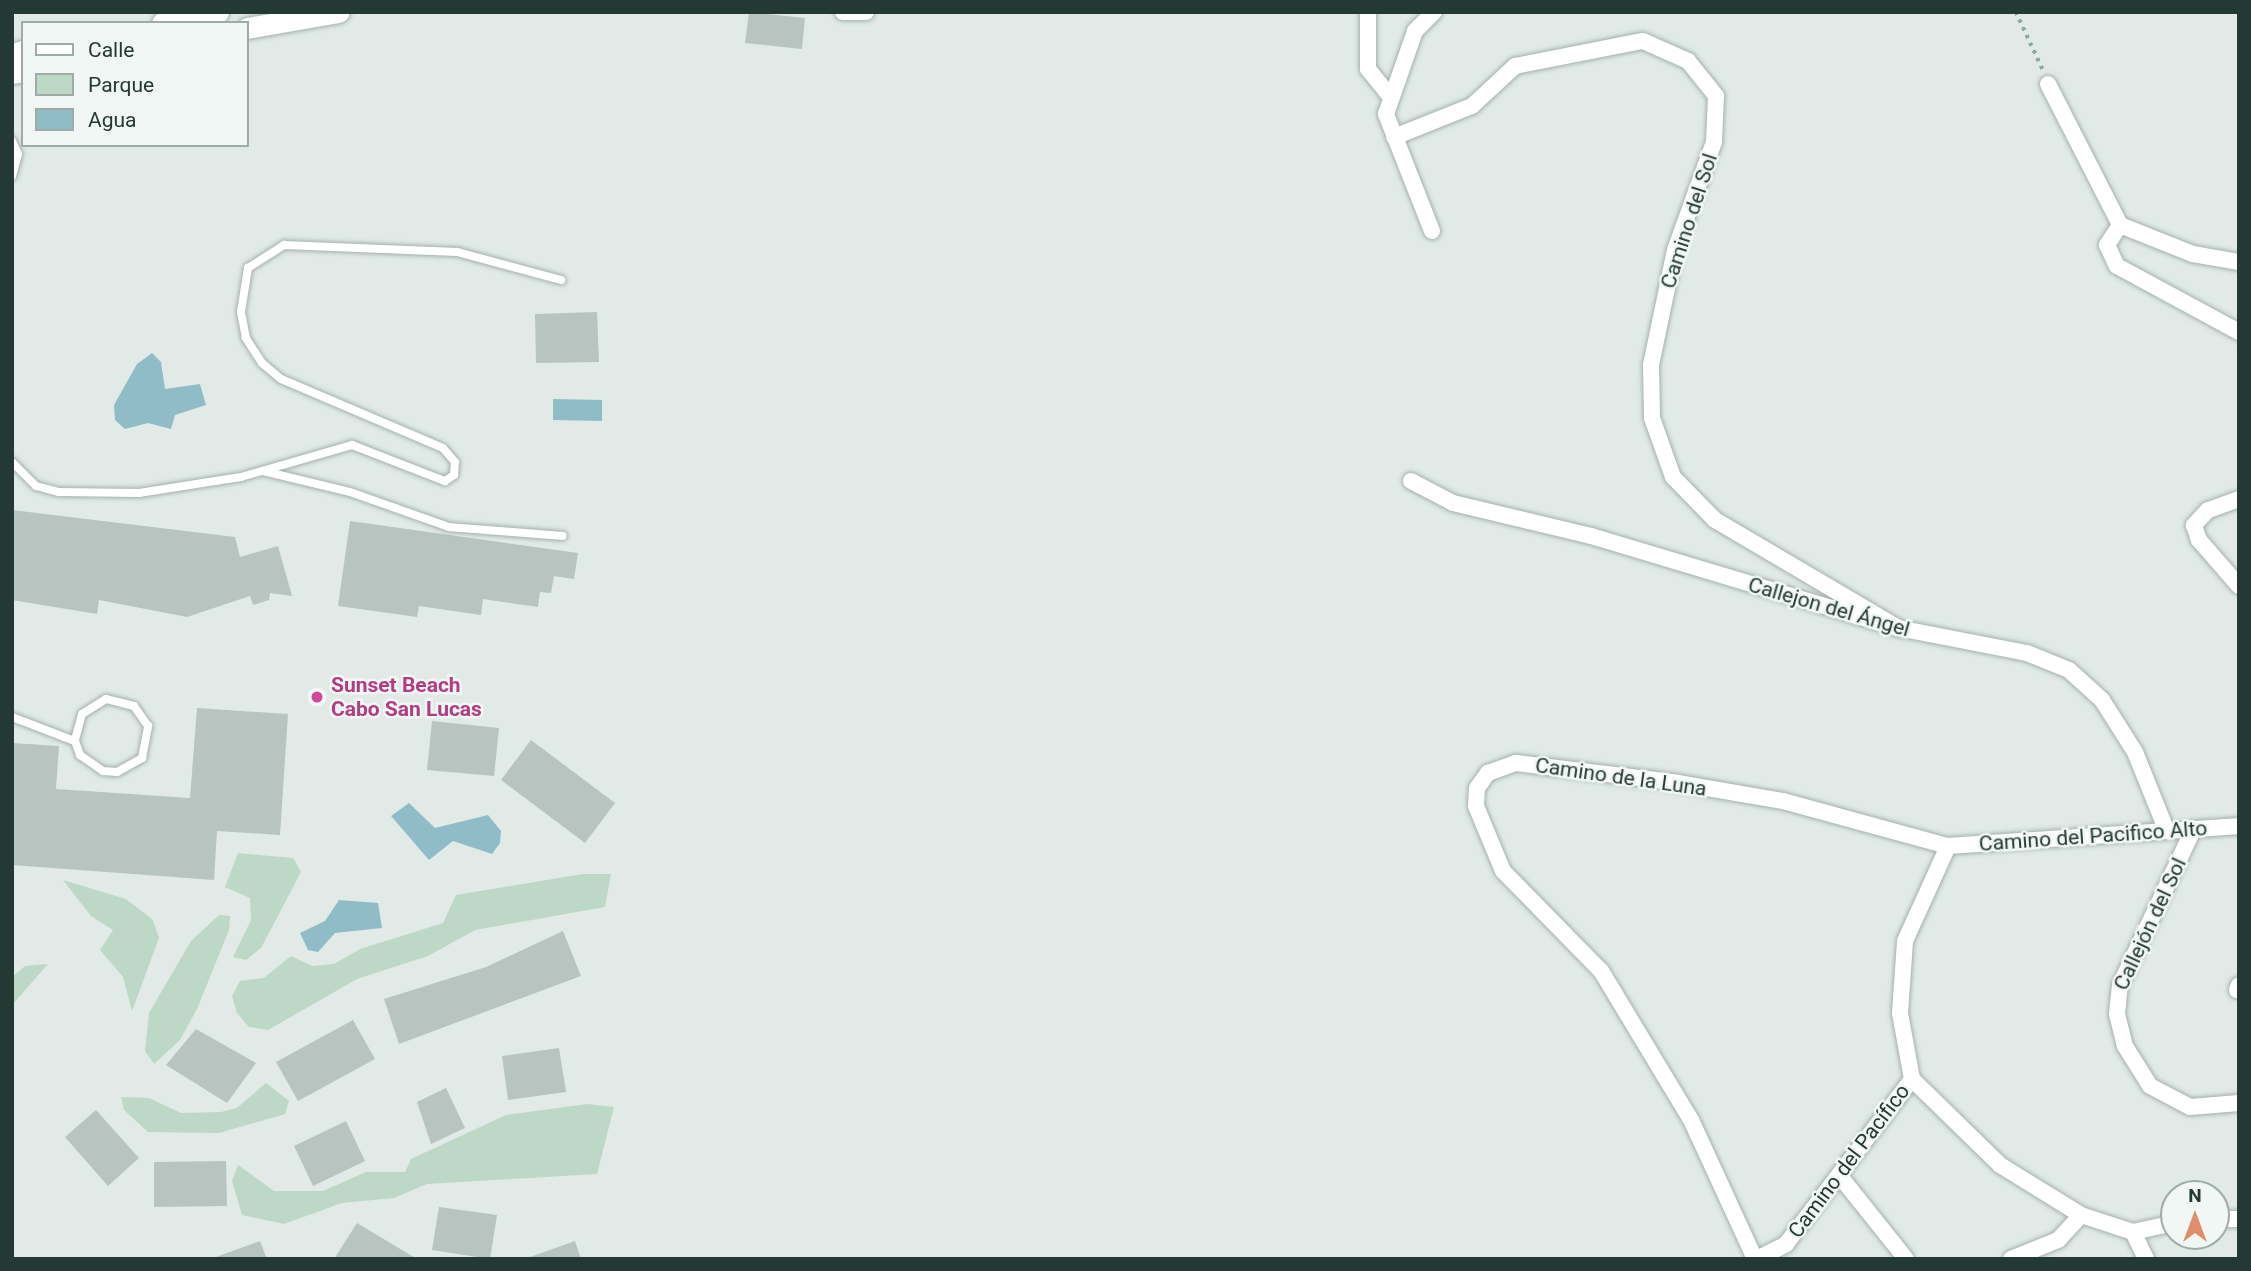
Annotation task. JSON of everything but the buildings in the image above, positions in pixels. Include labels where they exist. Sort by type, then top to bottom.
[{"type":"street","points":[[172,21],[219,12]]},
{"type":"street","points":[[248,28],[339,12]]},
{"type":"street","points":[[843,12],[866,12]]},
{"type":"street","points":[[1368,12],[1368,69],[1391,97]]},
{"type":"street","points":[[1432,231],[1386,114],[1415,32],[1434,12]]},
{"type":"street","name":"Camino del Sol","points":[[1394,137],[1472,106],[1515,66],[1643,41],[1688,61],[1716,96],[1714,142],[1675,250],[1651,365],[1652,418],[1669,466],[1715,520],[1898,628]]},
{"type":"street","points":[[2048,84],[2120,225],[2193,254],[2239,262]]},
{"type":"street","points":[[2120,225],[2106,245],[2117,266],[2239,332]]},
{"type":"street","name":"Callejon del Ángel","points":[[1411,481],[1453,503],[1591,537],[1898,628],[2027,653],[2089,685],[2136,752],[2166,829]]},
{"type":"street","points":[[2239,499],[2208,510],[2194,525],[2199,540],[2239,586]]},
{"type":"street","name":"Camino de la Luna","points":[[1756,1259],[1691,1119],[1601,971],[1503,871],[1481,826],[1477,788],[1498,766],[1556,766],[1783,801],[1948,846]]},
{"type":"street","name":"Camino del Pacifico Alto","points":[[1948,846],[2239,826]]},
{"type":"street","name":"Callejón del Sol","points":[[2193,830],[2120,985],[2117,1014],[2126,1046],[2150,1086],[2190,1107],[2239,1103]]},
{"type":"street","name":"Camino del Pacífico","points":[[1756,1259],[1786,1244],[1912,1079],[1900,1013],[1905,941],[1948,846]]},
{"type":"street","points":[[1912,1079],[2000,1165],[2081,1215],[2133,1232],[2160,1226]]},
{"type":"street","points":[[1839,1175],[1906,1259]]},
{"type":"street","points":[[2011,1259],[2058,1240],[2081,1215]]},
{"type":"street","points":[[2133,1232],[2146,1259]]},
{"type":"lane","points":[[12,141],[18,154],[12,176]]},
{"type":"lane","points":[[12,462],[36,486],[82,494],[139,493],[264,471],[352,445],[438,481],[452,478],[455,470],[443,448],[281,379],[262,363],[246,338],[241,293],[248,268],[269,250],[284,245],[457,252],[561,280]]},
{"type":"lane","points":[[264,471],[350,492],[449,527],[563,536]]},
{"type":"lane","points":[[12,717],[75,741],[90,765],[117,772],[142,758],[148,726],[134,706],[106,699],[82,713],[75,741]]},
{"type":"path","points":[[2015,12],[2048,84]]},
{"type":"green space","points":[[238,853],[293,858],[301,872],[261,948],[246,960],[233,957],[251,920],[250,898],[225,887]]},
{"type":"green space","points":[[583,874],[611,874],[605,907],[475,930],[428,956],[357,979],[268,1030],[249,1027],[237,1013],[232,996],[240,981],[264,978],[291,956],[312,966],[334,964],[360,949],[443,923],[456,895]]},
{"type":"green space","points":[[63,880],[126,899],[153,920],[159,938],[132,1011],[123,977],[100,950],[113,930],[91,916]]},
{"type":"green space","points":[[219,915],[230,916],[229,930],[197,1009],[180,1040],[154,1064],[145,1051],[149,1013],[191,941]]},
{"type":"green space","points":[[48,964],[12,1005],[12,977],[25,966]]},
{"type":"green space","points":[[266,1083],[289,1101],[285,1114],[219,1133],[148,1132],[124,1110],[121,1097],[149,1098],[181,1113],[221,1112],[237,1108]]},
{"type":"green space","points":[[587,1104],[614,1107],[597,1174],[427,1184],[394,1198],[342,1203],[284,1224],[242,1215],[232,1181],[238,1165],[274,1191],[323,1191],[366,1172],[405,1172],[411,1159],[506,1115]]},
{"type":"water","points":[[152,353],[161,362],[165,389],[200,384],[206,405],[175,415],[171,429],[148,423],[125,429],[115,420],[114,405],[137,364]]},
{"type":"water","points":[[553,399],[602,400],[602,421],[553,420]]},
{"type":"water","points":[[409,803],[435,828],[488,815],[501,831],[500,843],[492,854],[453,841],[429,860],[391,816]]},
{"type":"water","points":[[339,900],[378,903],[382,928],[335,933],[318,952],[308,950],[300,933],[325,921]]},
{"type":"place","name":"Sunset Beach Cabo San Lucas","points":[[317,697]]}]
